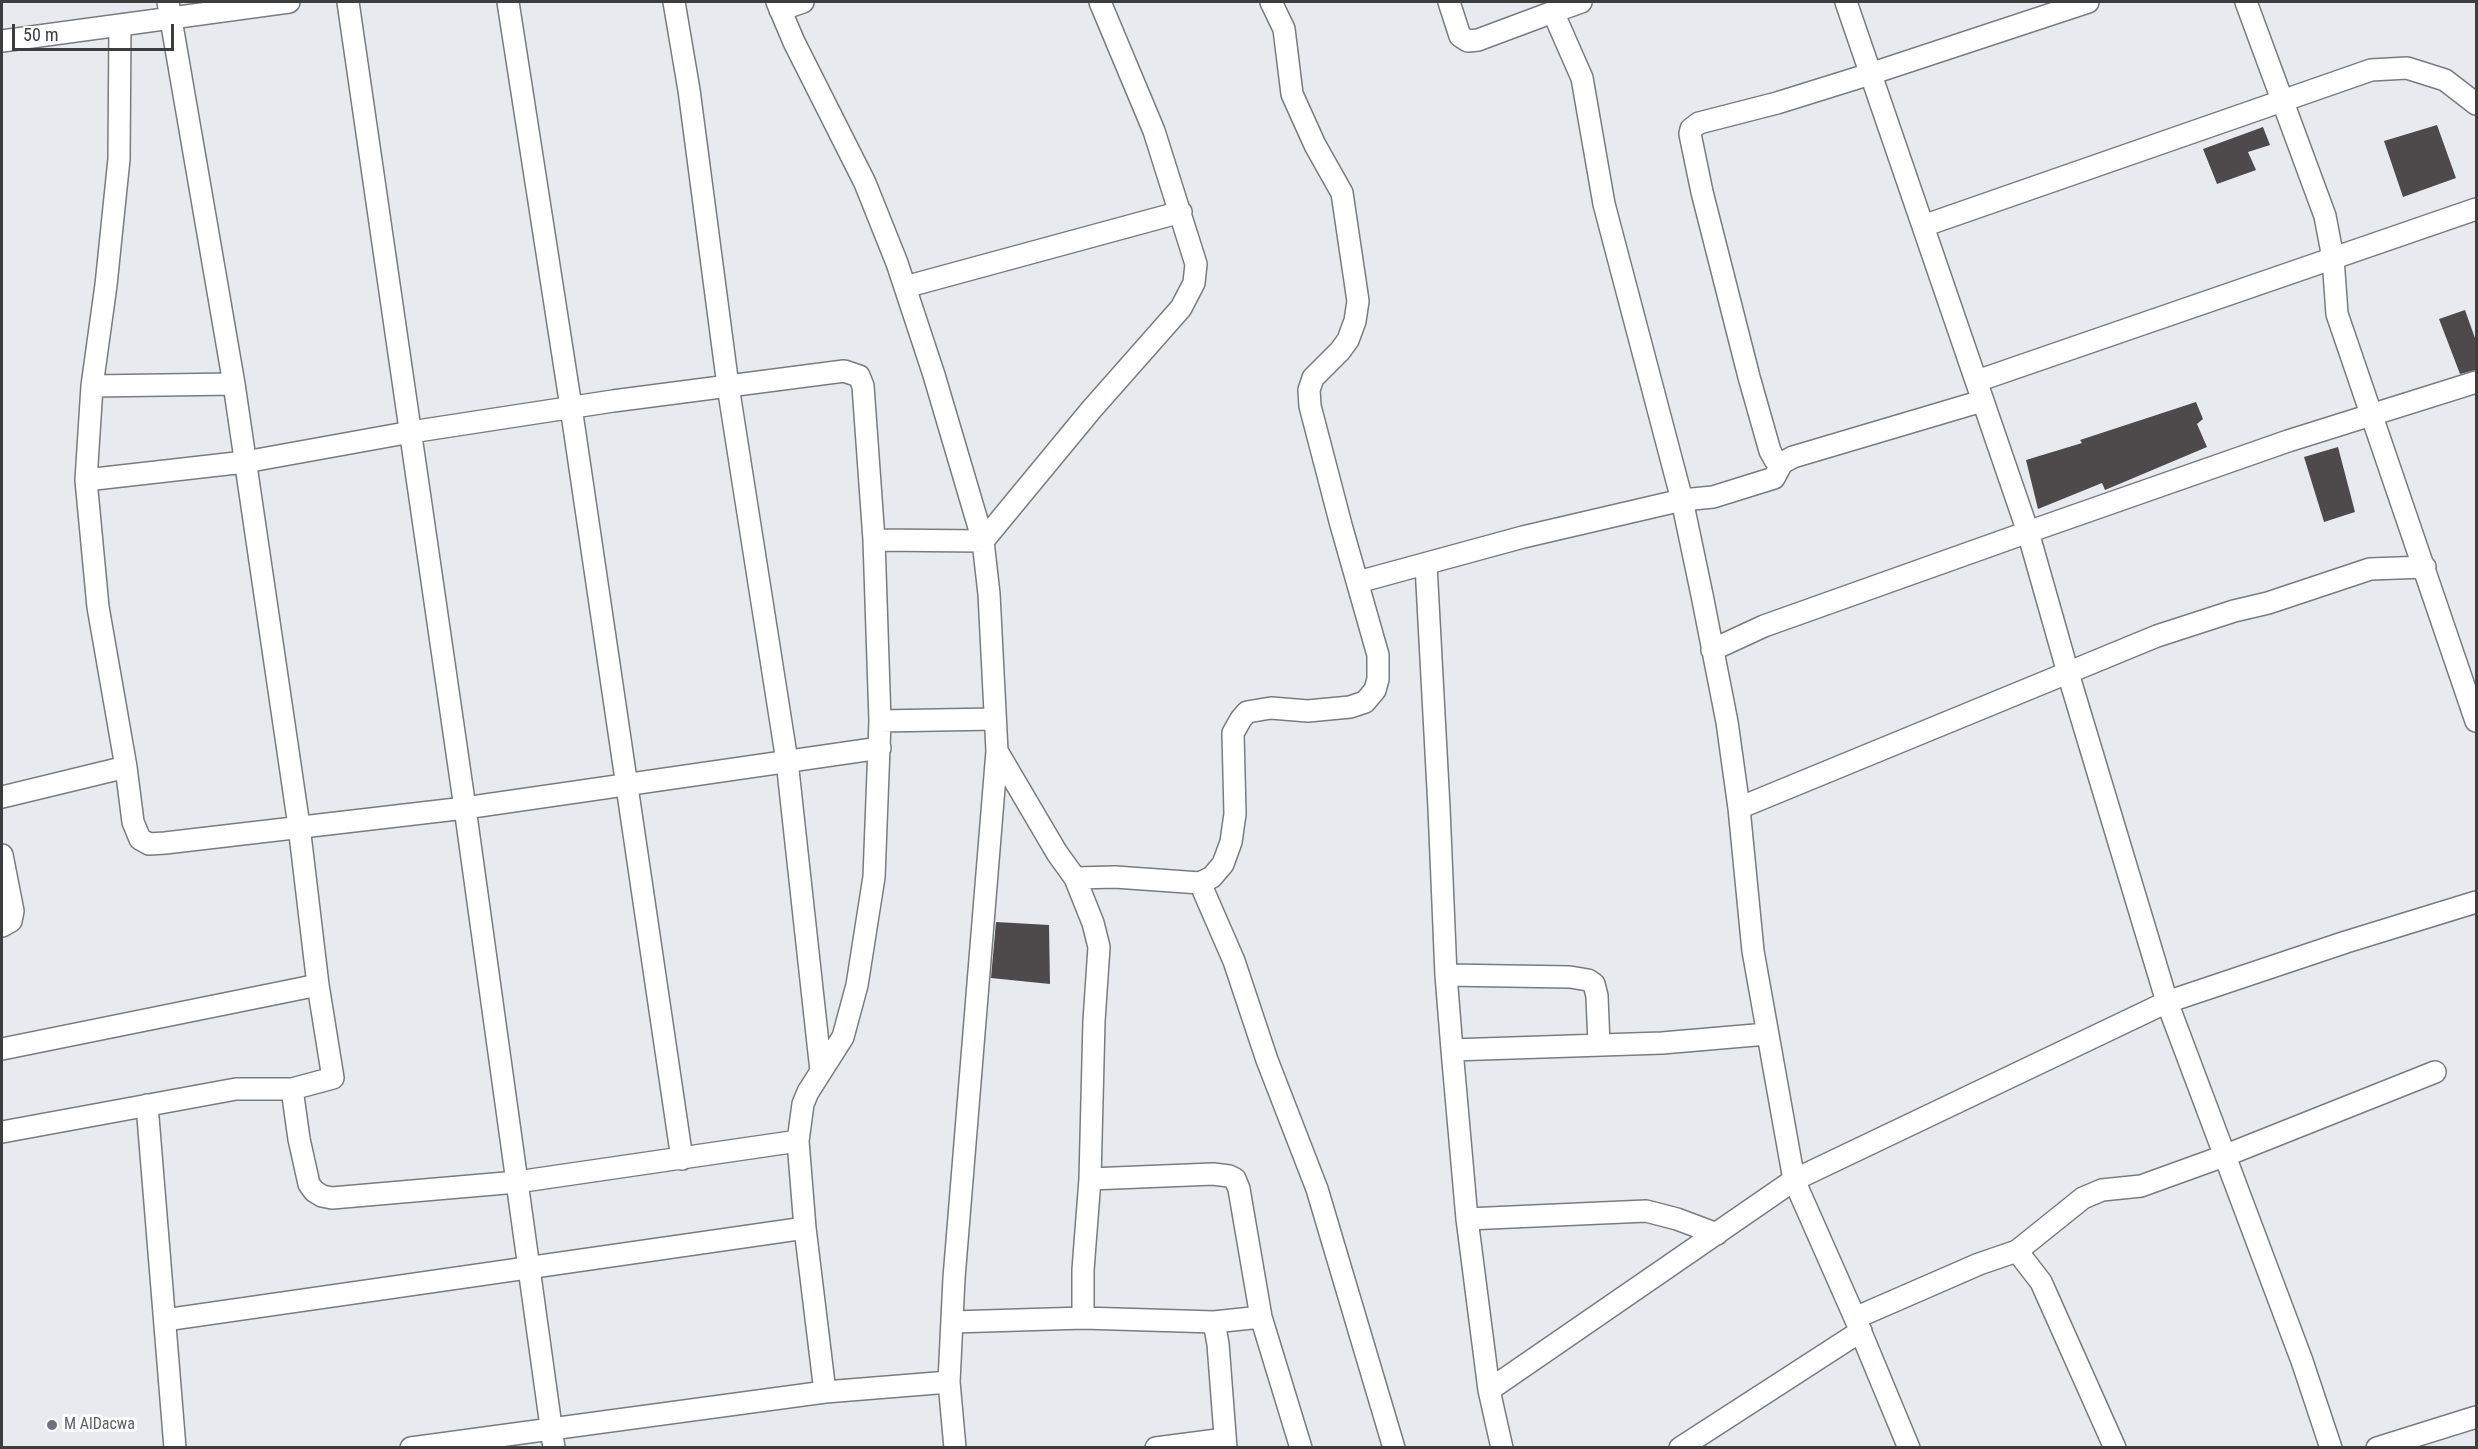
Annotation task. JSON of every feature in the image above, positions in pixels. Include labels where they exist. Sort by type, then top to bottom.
[{"type":"street","points":[[2,41],[120,25],[170,9],[290,2]]},
{"type":"street","points":[[348,2],[465,808],[553,1438]]},
{"type":"street","points":[[508,2],[571,407],[682,1159]]},
{"type":"street","points":[[674,2],[689,90],[728,386],[787,760],[821,1071]]},
{"type":"street","points":[[802,2],[779,6],[794,42],[865,183],[905,288],[934,375],[984,541],[997,751],[962,1169],[949,1382],[955,1448]]},
{"type":"street","points":[[984,541],[1091,410],[1181,308],[1194,283],[1196,264],[1154,131],[1100,2]]},
{"type":"street","points":[[1075,878],[1115,877],[1200,883],[1212,878],[1223,864],[1231,842],[1235,814],[1233,733],[1240,719],[1247,712],[1271,708],[1308,711],[1350,707],[1365,702],[1375,690],[1378,679],[1378,655],[1313,416],[1309,390],[1312,378],[1344,345],[1355,321],[1358,301],[1342,193],[1315,145],[1292,94],[1284,29],[1271,2]]},
{"type":"street","points":[[1449,2],[1460,36],[1468,41],[1478,40],[1581,2]]},
{"type":"street","points":[[1845,2],[2028,532],[2167,1002],[2302,1361],[2331,1448]]},
{"type":"street","points":[[1782,463],[1775,460],[1770,451],[1749,377],[1702,192],[1691,129],[1699,123],[1777,103],[2088,2]]},
{"type":"street","points":[[2246,2],[2325,216],[2333,258],[2337,314],[2476,721]]},
{"type":"street","points":[[2,1131],[236,1089],[292,1089],[333,1078],[318,985],[299,826],[234,384],[170,9]]},
{"type":"street","points":[[1553,12],[1582,78],[1604,204],[1682,500],[1727,722],[1739,808],[1753,951],[1794,1180],[1858,1324],[1909,1448]]},
{"type":"street","points":[[120,25],[119,159],[106,285],[92,386],[86,480],[98,607],[136,831],[140,839],[149,844],[465,808],[880,748]]},
{"type":"street","points":[[1923,226],[2371,70],[2407,68],[2445,80],[2476,104]]},
{"type":"street","points":[[1358,582],[1523,537],[1682,500],[1713,497],[1774,478],[1782,463],[1793,458],[2333,258],[2476,209]]},
{"type":"street","points":[[905,288],[1181,212]]},
{"type":"street","points":[[86,480],[245,462],[411,432],[571,407],[844,371],[859,376],[863,386],[874,540],[880,721],[874,877],[857,985],[843,1037],[803,1104],[798,1141],[805,1228],[825,1392]]},
{"type":"street","points":[[1712,650],[1764,626],[2028,532],[2372,414],[2476,382]]},
{"type":"street","points":[[92,386],[234,384]]},
{"type":"street","points":[[874,540],[984,541]]},
{"type":"street","points":[[1426,565],[1446,975],[1452,1050],[1467,1219],[1489,1390],[1502,1448]]},
{"type":"street","points":[[1739,808],[2157,636],[2234,611],[2268,603],[2370,569],[2425,567]]},
{"type":"street","points":[[880,721],[995,719]]},
{"type":"street","points":[[997,751],[1057,854],[1075,878],[1093,923],[1099,947],[1094,1021],[1090,1179],[1083,1270],[1083,1318]]},
{"type":"street","points":[[2,797],[126,767]]},
{"type":"street","points":[[2,855],[13,911],[11,921],[2,926]]},
{"type":"street","points":[[1200,883],[1234,961],[1267,1060],[1317,1189],[1394,1448]]},
{"type":"street","points":[[1489,1390],[1794,1180],[2167,1002],[2346,942],[2476,902]]},
{"type":"street","points":[[1446,975],[1570,977],[1588,980],[1594,984],[1597,996],[1599,1045]]},
{"type":"street","points":[[2,1049],[318,985]]},
{"type":"street","points":[[1452,1050],[1599,1045],[1767,1034]]},
{"type":"street","points":[[1680,1448],[1858,1324],[1979,1264],[2018,1251],[2084,1198],[2102,1190],[2140,1186],[2224,1156],[2435,1072]]},
{"type":"street","points":[[292,1089],[299,1139],[309,1184],[322,1196],[332,1198],[517,1182],[798,1141]]},
{"type":"street","points":[[147,1105],[175,1448]]},
{"type":"street","points":[[1090,1179],[1213,1174],[1235,1179],[1239,1190],[1261,1317],[1301,1448]]},
{"type":"street","points":[[1467,1219],[1646,1211],[1677,1219],[1717,1234]]},
{"type":"street","points":[[165,1320],[805,1228]]},
{"type":"street","points":[[2018,1251],[2041,1282],[2115,1448]]},
{"type":"street","points":[[953,1322],[1083,1318],[1214,1322],[1261,1317]]},
{"type":"street","points":[[1156,1448],[1225,1443],[1218,1344],[1214,1322]]},
{"type":"street","points":[[411,1448],[553,1438],[825,1392],[949,1382]]},
{"type":"street","points":[[2377,1448],[2476,1417]]},
{"type":"building","points":[[2437,125],[2456,178],[2403,197],[2384,141]]},
{"type":"building","points":[[2263,127],[2270,145],[2248,152],[2256,170],[2217,184],[2203,149]]},
{"type":"building","points":[[2465,310],[2476,341],[2476,370],[2460,374],[2439,319]]},
{"type":"building","points":[[2196,402],[2203,419],[2197,424],[2207,447],[2105,490],[2102,483],[2038,509],[2026,460],[2082,443],[2080,440]]},
{"type":"building","points":[[2338,447],[2355,512],[2324,522],[2304,457]]},
{"type":"building","points":[[996,922],[1049,925],[1050,984],[991,978]]},
{"type":"place","name":"M AlDacwa","points":[[52,1425]]}]
